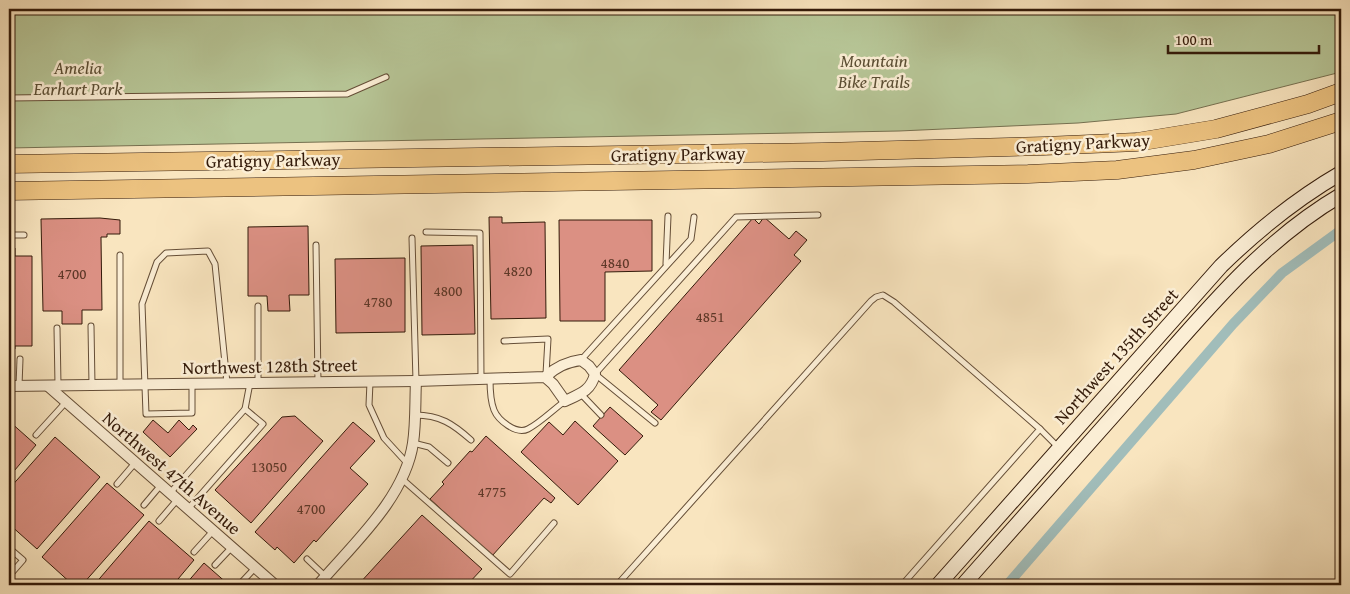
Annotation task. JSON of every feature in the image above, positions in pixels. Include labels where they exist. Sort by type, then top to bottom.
[{"type":"highway","name":"Gratigny Parkway","points":[[9,164],[833,152],[1137,142],[1216,129],[1308,104],[1341,92]]},
{"type":"highway","name":"Gratigny Parkway","points":[[9,191],[1018,174],[1117,170],[1194,160],[1269,144],[1341,121]]},
{"type":"main road","name":"Northwest 135th Street","points":[[938,585],[1228,259],[1276,216],[1312,190],[1341,173]]},
{"type":"main road","name":"Northwest 135th Street","points":[[964,585],[1233,280],[1291,228],[1320,207],[1341,195]]},
{"type":"main road","points":[[1059,448],[1073,461]]},
{"type":"street","points":[[580,360],[589,366],[595,374],[589,388],[565,401],[546,377],[553,370],[564,364],[580,360]]},
{"type":"street","name":"Northwest 128th Street","points":[[14,386],[416,381],[546,377]]},
{"type":"street","points":[[318,585],[383,510],[402,478],[413,443],[416,381]]},
{"type":"street","name":"Northwest 47th Avenue","points":[[53,385],[66,402],[274,585]]},
{"type":"lane","points":[[9,98],[347,94],[386,77]]},
{"type":"lane","points":[[656,423],[595,374],[736,216],[818,215]]},
{"type":"lane","points":[[666,264],[668,216]]},
{"type":"lane","points":[[580,360],[690,239],[694,217]]},
{"type":"lane","points":[[426,232],[480,233],[486,378],[494,411],[513,429],[518,431],[528,429],[565,401]]},
{"type":"lane","points":[[9,235],[24,235]]},
{"type":"lane","points":[[412,238],[416,381]]},
{"type":"lane","points":[[316,245],[318,382]]},
{"type":"lane","points":[[192,384],[192,413],[146,414],[142,304],[157,262],[166,253],[208,251],[216,264],[227,383]]},
{"type":"lane","points":[[120,255],[120,385]]},
{"type":"lane","points":[[617,585],[871,301],[878,296],[886,296],[894,302],[1040,429],[1059,448]]},
{"type":"lane","points":[[159,521],[174,496],[245,408],[254,383],[258,306]]},
{"type":"lane","points":[[91,326],[92,385]]},
{"type":"lane","points":[[53,385],[57,328]]},
{"type":"lane","points":[[504,341],[548,339],[546,377]]},
{"type":"lane","points":[[14,386],[20,359]]},
{"type":"lane","points":[[370,381],[369,405],[384,438],[408,463]]},
{"type":"lane","points":[[581,394],[601,415]]},
{"type":"lane","points":[[36,435],[66,402]]},
{"type":"lane","points":[[188,509],[262,424],[245,408]]},
{"type":"lane","points":[[414,415],[430,415],[446,421],[471,440]]},
{"type":"lane","points":[[902,585],[1040,429]]},
{"type":"lane","points":[[413,443],[429,447],[448,463]]},
{"type":"lane","points":[[117,484],[136,463]]},
{"type":"lane","points":[[402,478],[510,574],[554,523]]},
{"type":"lane","points":[[144,505],[161,485]]},
{"type":"lane","points":[[194,552],[213,531]]},
{"type":"lane","points":[[215,565],[232,547]]},
{"type":"lane","points":[[9,548],[22,560],[9,576]]},
{"type":"lane","points":[[308,559],[325,576]]},
{"type":"lane","points":[[239,585],[255,568]]},
{"type":"green space","name":"Mountain Bike Trails","points":[[9,9],[1341,9],[1341,72],[1176,114],[1078,123],[899,131],[9,148]]},
{"type":"building","points":[[489,217],[502,217],[502,223],[545,222],[546,318],[491,319]]},
{"type":"building","points":[[764,217],[789,239],[796,231],[807,240],[794,255],[801,261],[661,420],[651,412],[658,405],[619,370],[753,218],[759,224]]},
{"type":"building","points":[[100,218],[120,220],[120,234],[107,234],[107,237],[101,237],[102,310],[82,310],[82,324],[62,324],[62,311],[43,311],[41,219]]},
{"type":"building","points":[[559,220],[652,220],[652,271],[605,272],[605,321],[560,321]]},
{"type":"building","points":[[308,226],[309,295],[289,295],[290,311],[268,311],[267,296],[248,296],[248,227]]},
{"type":"building","points":[[473,245],[475,334],[422,335],[421,246]]},
{"type":"building","points":[[9,248],[15,248],[15,256],[32,256],[32,346],[15,346],[15,349],[9,349]]},
{"type":"building","points":[[405,258],[405,332],[336,333],[335,259]]},
{"type":"building","points":[[610,407],[643,436],[625,455],[593,426]]},
{"type":"building","points":[[295,416],[323,441],[251,523],[215,490],[282,417]]},
{"type":"building","points":[[153,420],[168,433],[179,420],[189,430],[193,425],[197,429],[170,457],[143,432]]},
{"type":"building","points":[[9,421],[36,445],[9,477]]},
{"type":"building","points":[[575,421],[618,461],[578,505],[521,452],[549,422],[563,435]]},
{"type":"building","points":[[353,422],[375,441],[350,468],[368,484],[316,542],[314,540],[294,563],[277,547],[275,550],[255,532]]},
{"type":"building","points":[[486,436],[555,498],[551,503],[544,498],[492,556],[430,499],[444,484],[442,482]]},
{"type":"building","points":[[55,437],[100,477],[37,549],[9,524],[9,489]]},
{"type":"building","points":[[107,483],[144,515],[82,585],[73,585],[42,557]]},
{"type":"building","points":[[422,515],[482,569],[467,585],[358,585]]},
{"type":"building","points":[[149,521],[194,560],[173,585],[94,585]]},
{"type":"building","points":[[204,563],[229,585],[185,585]]},
{"type":"waterway","points":[[1007,585],[1233,324],[1282,273],[1341,230]]},
{"type":"park label","name":"Amelia Earhart Park","points":[[78,77]]}]
